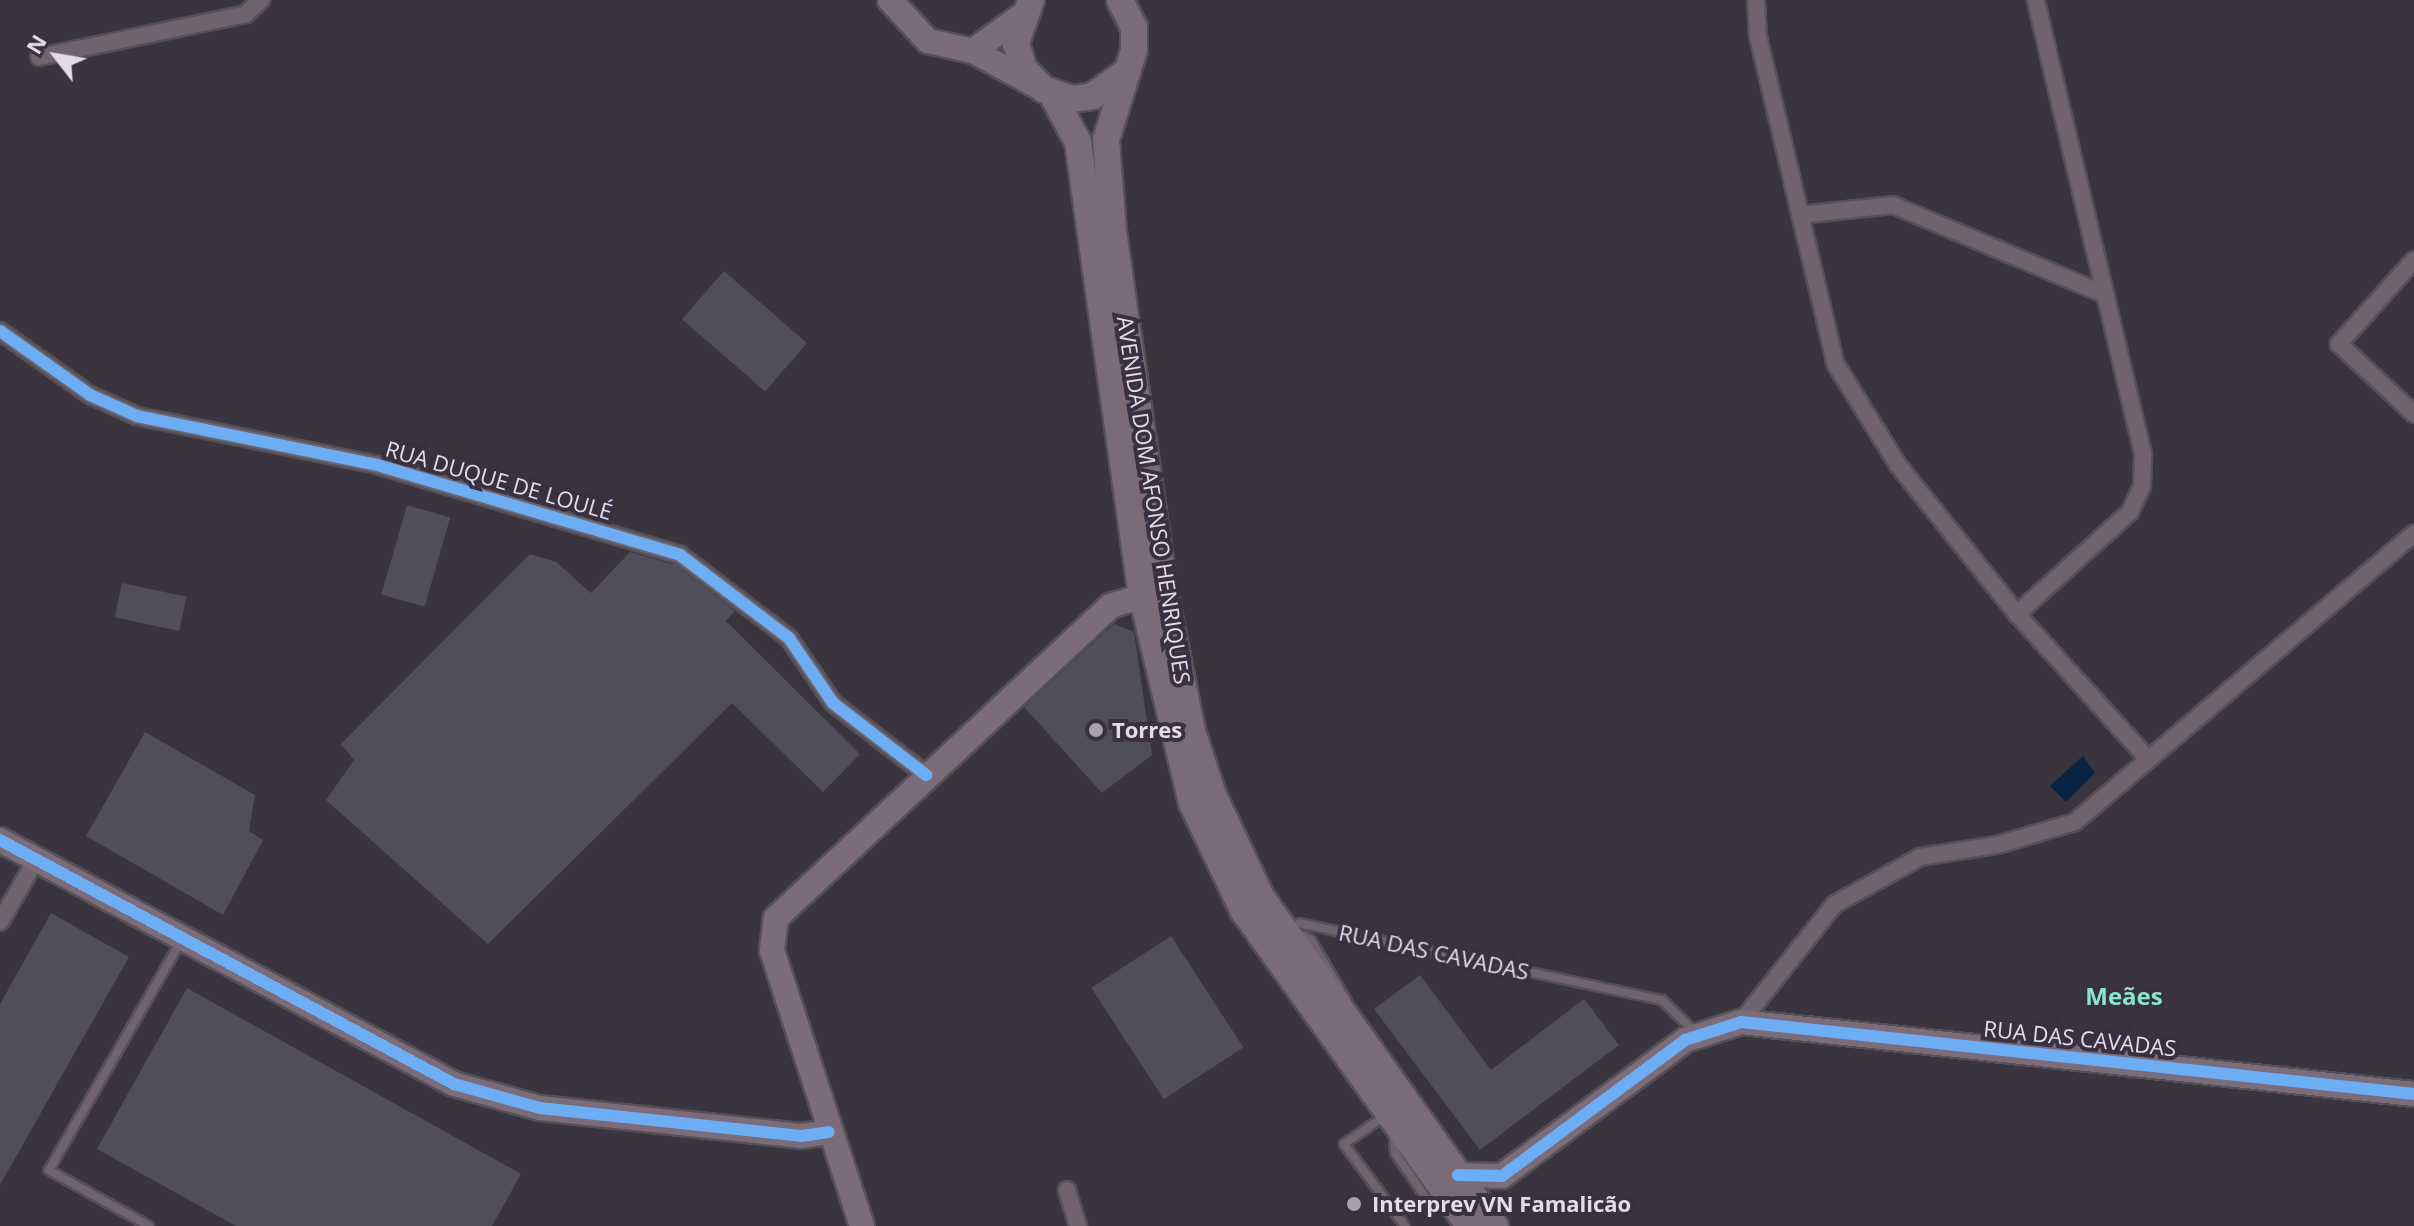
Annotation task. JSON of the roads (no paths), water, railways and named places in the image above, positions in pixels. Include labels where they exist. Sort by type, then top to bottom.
[{"type":"main road","points":[[1120,0],[1134,27]]},
{"type":"main road","name":"AVENIDA DOM AFONSO HENRIQUES","points":[[1026,8],[1019,57],[1048,92],[1078,142],[1142,596],[1170,733],[1214,854],[1243,910],[1391,1120],[1470,1220]]},
{"type":"main road","name":"AVENIDA DOM AFONSO HENRIQUES","points":[[1134,27],[1126,71],[1106,140],[1113,231],[1172,636],[1213,795],[1261,897],[1292,927],[1344,1017],[1458,1175],[1470,1220]]},
{"type":"main road","points":[[1048,92],[1093,96],[1126,71]]},
{"type":"street","points":[[39,57],[246,14],[261,0]]},
{"type":"street","points":[[890,0],[928,41],[973,51],[1048,92]]},
{"type":"street","points":[[1134,27],[1140,0]]},
{"type":"street","points":[[1756,0],[1758,36],[1800,215],[1820,318],[1860,411],[2017,614],[2148,759]]},
{"type":"street","points":[[2017,614],[2130,512],[2142,486],[2143,454],[2036,0]]},
{"type":"street","points":[[973,51],[1026,8]]},
{"type":"street","points":[[1800,215],[1893,205],[2106,295]]},
{"type":"street","points":[[2414,260],[2339,344],[2414,414]]},
{"type":"street","name":"RUA DUQUE DE LOULÉ","points":[[0,331],[90,395],[137,416],[377,465],[680,555],[789,638],[833,703],[926,775]]},
{"type":"street","points":[[1470,1220],[1502,1176],[1697,1034],[1741,1022],[1835,904],[1920,857],[1997,845],[2075,822],[2414,533]]},
{"type":"street","points":[[862,1226],[772,950],[772,930],[784,905],[1110,606],[1142,596]]},
{"type":"street","points":[[0,840],[454,1084],[498,1099],[801,1136],[829,1132]]},
{"type":"street","points":[[0,922],[36,860]]},
{"type":"street","name":"RUA DAS CAVADAS","points":[[1741,1022],[2414,1094]]},
{"type":"street","points":[[1458,1175],[1502,1176]]},
{"type":"street","points":[[1067,1190],[1078,1226]]},
{"type":"lane","name":"RUA DAS CAVADAS","points":[[1292,927],[1662,1000],[1697,1034]]},
{"type":"lane","points":[[149,1226],[49,1170],[181,940]]},
{"type":"lane","points":[[1391,1120],[1344,1144],[1405,1226]]},
{"type":"water","points":[[2083,756],[2095,773],[2066,802],[2050,786]]},
{"type":"place","name":"Torres","points":[[1096,730]]},
{"type":"place","name":"Interprev VN Famalicão","points":[[1354,1204]]},
{"type":"district","name":"Meães","points":[[2124,996]]}]
